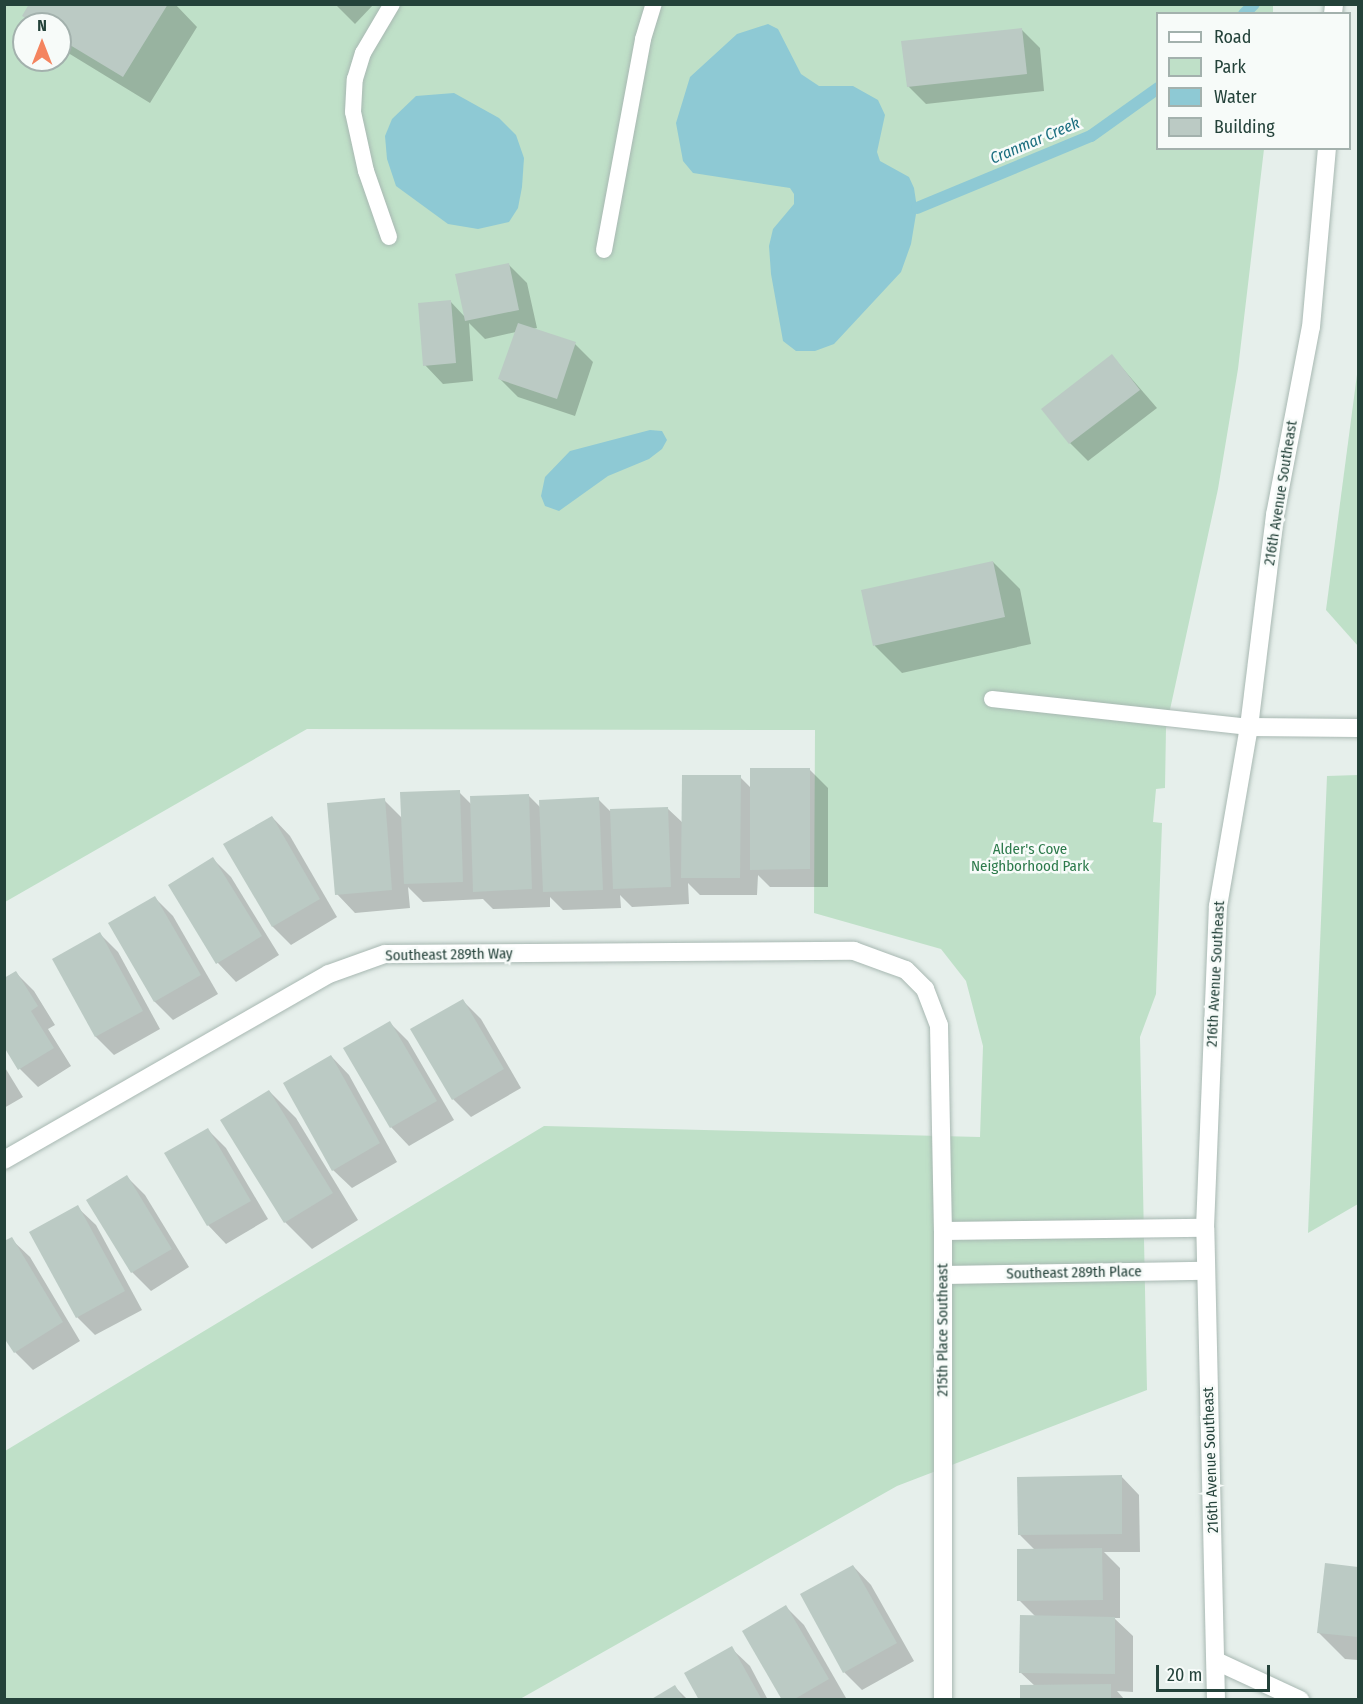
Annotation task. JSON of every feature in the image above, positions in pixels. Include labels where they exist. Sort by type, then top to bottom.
[{"type":"street","name":"216th Avenue Southeast","points":[[1216,1700],[1205,1228],[1218,906],[1249,727],[1275,515],[1311,327],[1327,150]]},
{"type":"street","points":[[1249,727],[1359,728]]},
{"type":"street","name":"Southeast 289th Way","points":[[4,1160],[329,975],[385,954],[854,951],[906,970]]},
{"type":"street","name":"215th Place Southeast","points":[[906,970],[925,989],[939,1025],[943,1231],[943,1700]]},
{"type":"street","points":[[943,1231],[1205,1228]]},
{"type":"street","name":"Southeast 289th Place","points":[[943,1275],[1206,1271]]},
{"type":"street","points":[[1216,1660],[1300,1700]]},
{"type":"lane","points":[[389,237],[366,171],[352,112],[355,79],[363,52],[383,13],[392,4]]},
{"type":"lane","points":[[604,250],[643,39],[654,4]]},
{"type":"lane","points":[[992,699],[1249,727]]},
{"type":"green space","name":"Alder's Cove Neighborhood Park","points":[[5,5],[1273,5],[1273,12],[1156,12],[1156,150],[1264,150],[1238,369],[1218,489],[1166,728],[1165,788],[1156,789],[1153,822],[1162,823],[1156,994],[1140,1037],[1147,1390],[897,1486],[520,1699],[5,1699],[5,1451],[544,1126],[980,1137],[983,1046],[966,981],[941,949],[814,913],[815,730],[307,729],[5,902]]},
{"type":"green space","points":[[1358,367],[1358,646],[1326,610]]},
{"type":"green space","points":[[1358,775],[1358,1204],[1308,1233],[1327,776]]},
{"type":"water","points":[[768,24],[778,29],[801,74],[819,86],[853,86],[878,100],[885,115],[877,152],[880,161],[909,177],[914,188],[917,208],[911,244],[901,272],[834,344],[815,351],[796,351],[783,341],[771,274],[769,246],[773,229],[794,204],[794,194],[790,188],[693,173],[683,161],[676,123],[690,77],[737,34]]},
{"type":"water","points":[[454,93],[499,118],[516,135],[524,158],[522,187],[518,208],[509,222],[478,229],[448,224],[396,186],[387,159],[385,136],[392,119],[416,96]]},
{"type":"water","points":[[650,430],[662,431],[667,440],[662,449],[649,459],[608,476],[559,511],[545,506],[541,496],[545,477],[570,451]]},
{"type":"building","points":[[29,4],[168,4],[123,77],[72,46],[72,12],[24,12]]},
{"type":"building","points":[[1022,28],[1027,74],[907,87],[901,41]]},
{"type":"building","points":[[509,263],[519,310],[465,321],[455,274]]},
{"type":"building","points":[[451,300],[456,363],[423,366],[418,303]]},
{"type":"building","points":[[518,323],[576,342],[557,399],[498,379]]},
{"type":"building","points":[[1112,354],[1140,390],[1069,444],[1041,409]]},
{"type":"building","points":[[993,561],[1005,617],[873,646],[861,590]]},
{"type":"building","points":[[750,768],[810,768],[810,869],[750,870]]},
{"type":"building","points":[[682,775],[741,775],[740,878],[681,878]]},
{"type":"building","points":[[460,790],[463,882],[404,884],[400,792]]},
{"type":"building","points":[[529,794],[532,889],[473,892],[470,796]]},
{"type":"building","points":[[599,797],[603,890],[543,892],[539,800]]},
{"type":"building","points":[[385,798],[392,890],[335,895],[327,803]]},
{"type":"building","points":[[668,807],[671,887],[613,889],[610,809]]},
{"type":"building","points":[[272,816],[320,899],[272,927],[223,844]]},
{"type":"building","points":[[213,857],[262,936],[216,964],[168,885]]},
{"type":"building","points":[[155,896],[201,975],[154,1002],[108,923]]},
{"type":"building","points":[[100,932],[143,1011],[95,1037],[52,959]]},
{"type":"building","points":[[16,971],[38,1006],[31,1011],[54,1048],[18,1070],[4,1047],[4,978]]},
{"type":"building","points":[[463,999],[504,1069],[452,1100],[410,1029]]},
{"type":"building","points":[[390,1021],[437,1101],[390,1128],[343,1048]]},
{"type":"building","points":[[331,1055],[380,1143],[332,1171],[283,1083]]},
{"type":"building","points":[[269,1090],[333,1193],[284,1223],[220,1120]]},
{"type":"building","points":[[208,1128],[251,1201],[207,1226],[164,1153]]},
{"type":"building","points":[[127,1175],[172,1249],[131,1273],[86,1200]]},
{"type":"building","points":[[78,1205],[125,1291],[76,1318],[29,1232]]},
{"type":"building","points":[[12,1237],[63,1322],[14,1353],[4,1338],[4,1241]]},
{"type":"building","points":[[1122,1475],[1122,1534],[1018,1535],[1017,1477]]},
{"type":"building","points":[[1102,1548],[1103,1600],[1017,1601],[1017,1549]]},
{"type":"building","points":[[1325,1563],[1358,1567],[1358,1637],[1317,1633]]},
{"type":"building","points":[[853,1565],[897,1643],[843,1673],[800,1594]]},
{"type":"building","points":[[786,1605],[829,1679],[793,1700],[782,1700],[742,1631]]},
{"type":"building","points":[[1020,1615],[1115,1617],[1115,1674],[1019,1673]]},
{"type":"building","points":[[732,1646],[762,1700],[699,1700],[684,1673]]},
{"type":"building","points":[[1111,1684],[1111,1700],[1020,1700],[1020,1685]]},
{"type":"building","points":[[675,1685],[684,1700],[650,1700]]},
{"type":"waterway","name":"Cranmar Creek","points":[[1246,12],[1254,4]]},
{"type":"waterway","name":"Cranmar Creek","points":[[917,208],[1091,136],[1156,89]]}]
